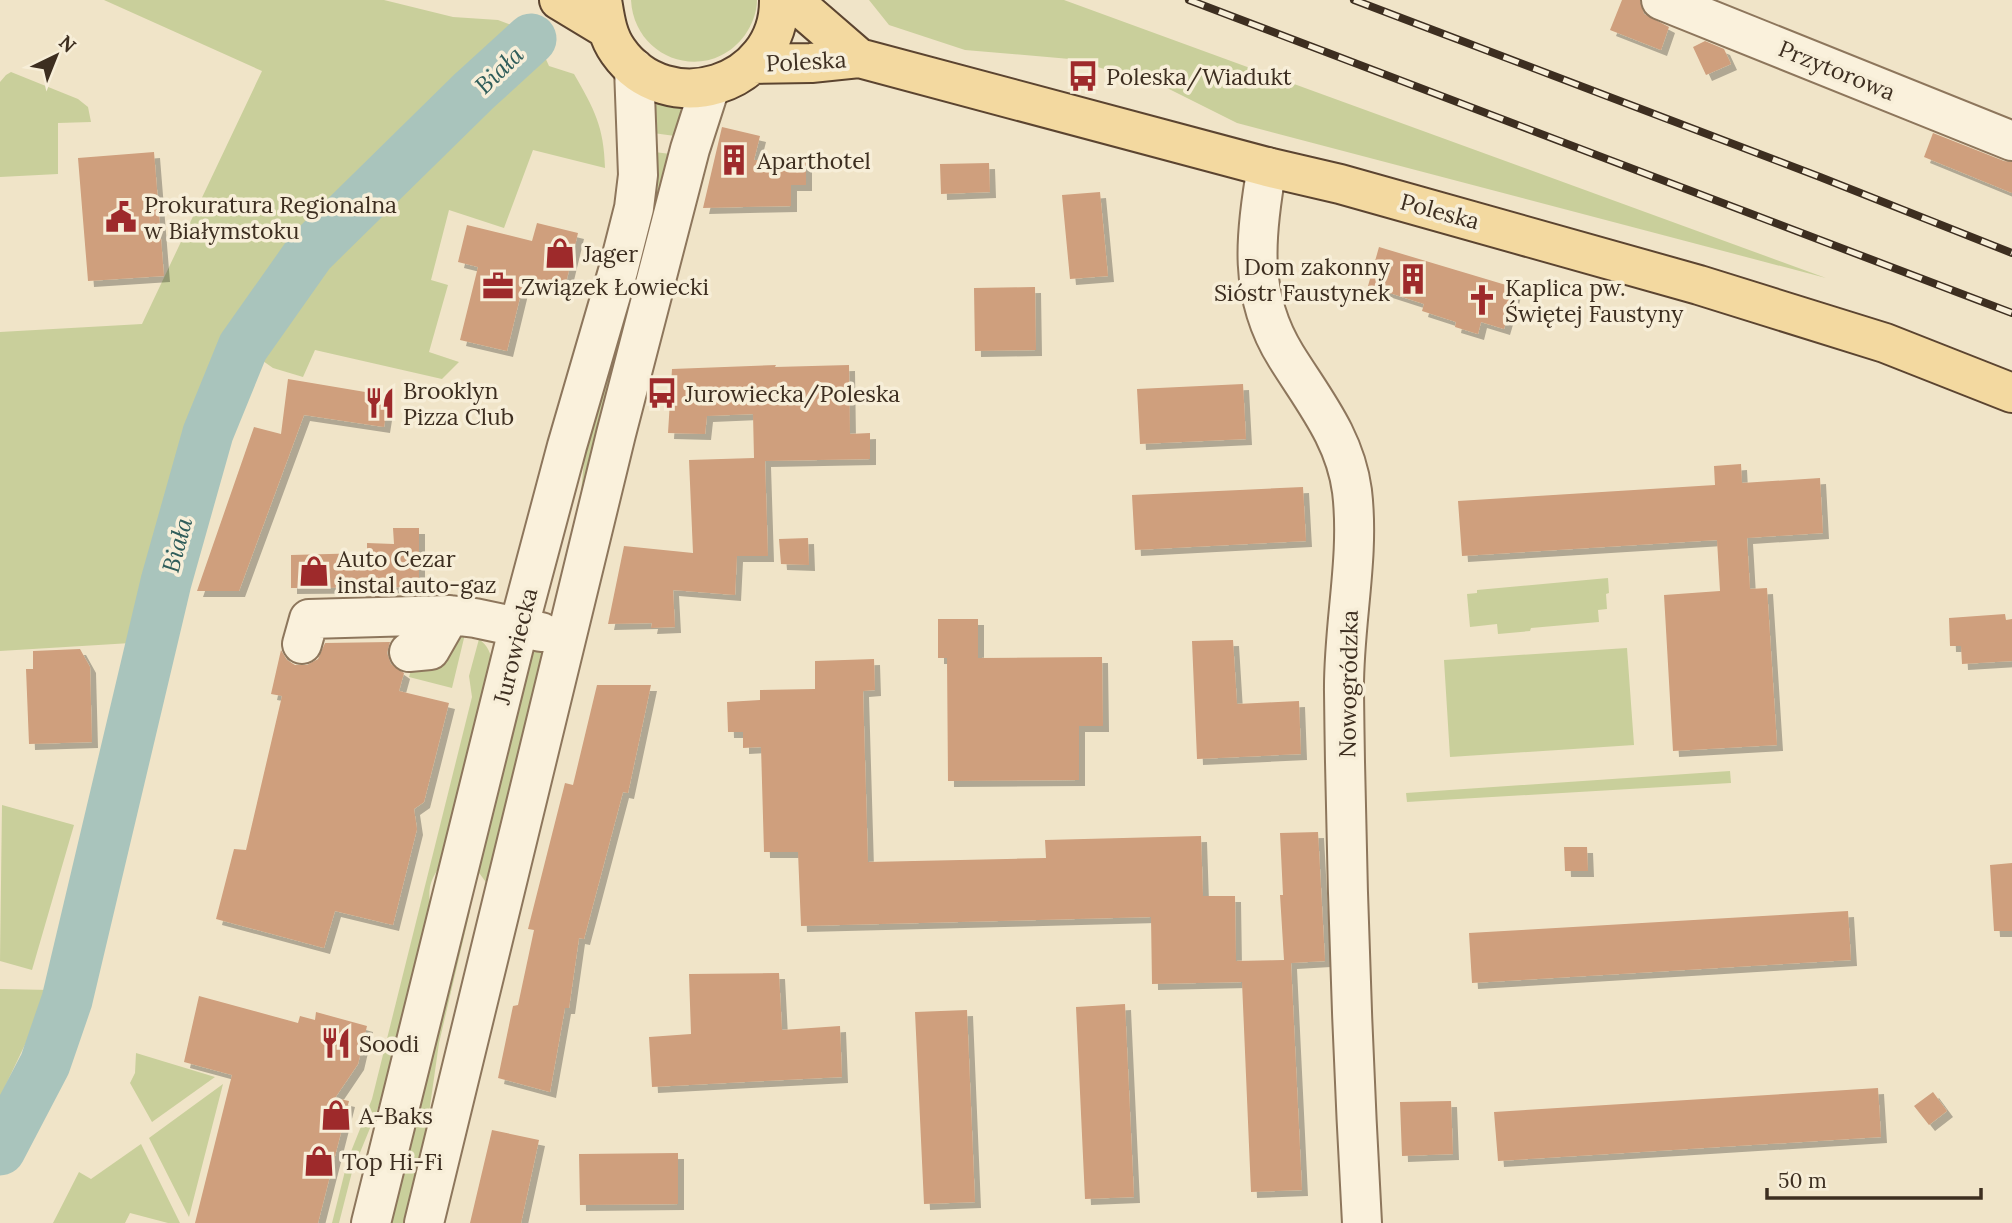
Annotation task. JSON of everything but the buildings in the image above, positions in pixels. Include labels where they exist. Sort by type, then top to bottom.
[{"type":"main road","points":[[559,0],[605,14],[618,50],[634,68],[657,82],[683,89],[710,87],[733,79],[753,64],[766,48],[775,30],[779,0]]},
{"type":"main road","name":"Poleska","points":[[792,0],[859,58]]},
{"type":"main road","name":"Poleska","points":[[753,64],[811,63],[859,58],[1366,191],[1699,285],[1885,343],[2012,393]]},
{"type":"street","name":"Przytorowa","points":[[1661,0],[2012,141]]},
{"type":"street","name":"Jurowiecka","points":[[371,1223],[519,626],[634,208],[638,174],[634,68]]},
{"type":"street","points":[[424,1223],[616,434],[690,149],[710,87]]},
{"type":"street","name":"Nowogródzka","points":[[1267,167],[1259,213],[1257,272],[1262,300],[1284,354],[1339,441],[1352,494],[1353,563],[1344,703],[1351,968],[1362,1223]]},
{"type":"street","points":[[302,644],[309,619],[450,615],[519,626],[568,639]]},
{"type":"street","points":[[409,653],[430,650],[450,615]]},
{"type":"street","points":[[452,898],[468,893],[479,896],[499,916]]},
{"type":"green space","points":[[104,0],[384,0],[453,17],[498,20],[522,29],[540,46],[549,66],[574,74],[597,118],[603,141],[605,168],[533,150],[504,228],[449,210],[431,280],[448,285],[429,352],[459,362],[442,379],[315,350],[303,377],[273,368],[243,347],[207,433],[166,583],[131,643],[0,651],[0,332],[142,324],[262,71]]},
{"type":"green space","points":[[631,0],[757,0],[750,27],[730,50],[712,59],[693,62],[675,59],[659,51],[645,38],[635,21]]},
{"type":"green space","points":[[869,0],[1064,0],[1826,278],[1237,123],[1163,86],[1070,59],[965,50],[889,25]]},
{"type":"green space","points":[[11,72],[78,99],[88,107],[91,122],[58,123],[58,174],[0,177],[0,82]]},
{"type":"green space","points":[[652,96],[690,105],[675,136],[653,133]]},
{"type":"green space","points":[[654,152],[671,154],[580,503],[585,450]]},
{"type":"green space","points":[[1608,578],[1607,609],[1598,610],[1599,622],[1498,634],[1497,624],[1470,627],[1467,594],[1477,593],[1477,590]]},
{"type":"green space","points":[[465,634],[452,688],[409,677],[412,667]]},
{"type":"green space","points":[[479,639],[489,650],[492,664],[442,864],[430,885],[431,909],[389,1075],[352,1172],[339,1223],[332,1223],[348,1159],[372,1099],[472,697],[469,676]]},
{"type":"green space","points":[[531,641],[547,653],[488,885],[474,866]]},
{"type":"green space","points":[[1627,648],[1634,745],[1450,757],[1444,660]]},
{"type":"green space","points":[[1730,771],[1731,783],[1407,802],[1406,793]]},
{"type":"green space","points":[[2,805],[74,825],[32,970],[0,961]]},
{"type":"green space","points":[[468,907],[470,911],[439,1043],[426,1134],[405,1223],[386,1223]]},
{"type":"green space","points":[[0,989],[51,990],[0,1097]]},
{"type":"green space","points":[[136,1053],[215,1077],[152,1122],[130,1083],[135,1073]]},
{"type":"green space","points":[[223,1084],[189,1217],[149,1138]]},
{"type":"green space","points":[[141,1144],[180,1223],[168,1223],[130,1213],[125,1223],[53,1223],[79,1172],[91,1179]]},
{"type":"waterway","name":"Biała","points":[[0,1150],[45,1064],[67,1000],[166,582],[208,433],[243,347],[310,252],[474,91],[531,39]]},
{"type":"railway","points":[[1189,0],[2012,313]]},
{"type":"railway","points":[[1354,0],[2012,253]]},
{"type":"place","name":"Poleska/Wiadukt","points":[[1083,76]]},
{"type":"place","name":"Aparthotel","points":[[734,160]]},
{"type":"place","name":"Prokuratura Regionalna w Białymstoku","points":[[121,217]]},
{"type":"place","name":"Jager","points":[[560,253]]},
{"type":"place","name":"Dom zakonny Sióstr Faustynek","points":[[1413,279]]},
{"type":"place","name":"Związek Łowiecki","points":[[498,286]]},
{"type":"place","name":"Kaplica pw. Świętej Faustyny","points":[[1482,300]]},
{"type":"place","name":"Jurowiecka/Poleska","points":[[662,393]]},
{"type":"place","name":"Brooklyn Pizza Club","points":[[380,403]]},
{"type":"place","name":"Auto Cezar instal auto-gaz","points":[[314,571]]},
{"type":"place","name":"Soodi","points":[[336,1043]]},
{"type":"place","name":"A-Baks","points":[[336,1115]]},
{"type":"place","name":"Top Hi-Fi","points":[[319,1161]]}]
